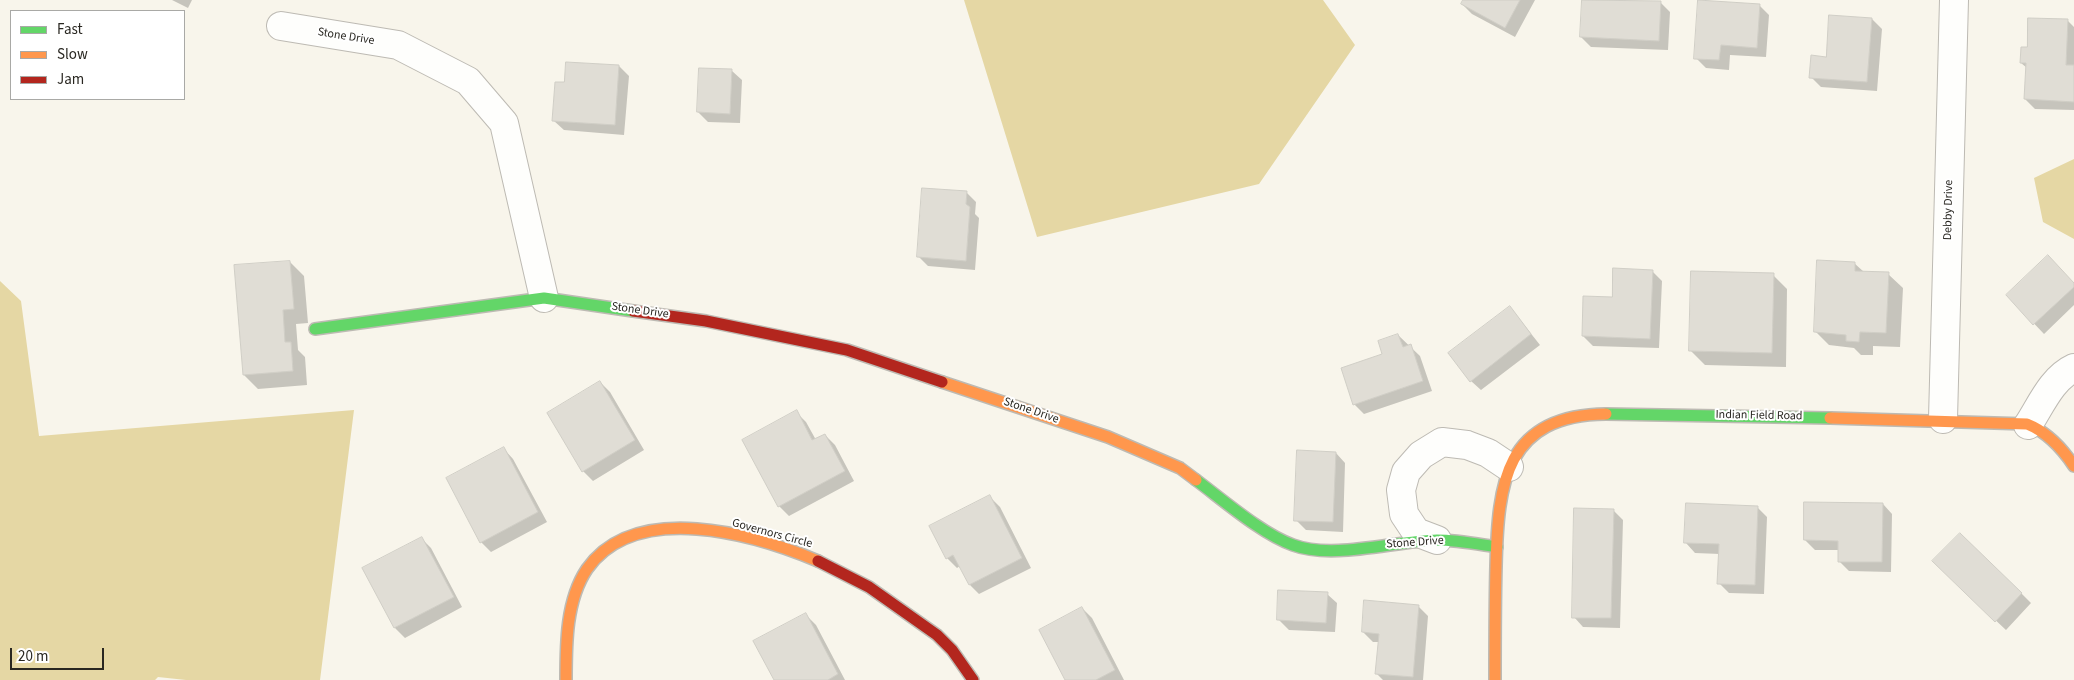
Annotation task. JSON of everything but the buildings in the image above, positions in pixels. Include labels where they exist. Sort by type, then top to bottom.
[{"type":"street","name":"Debby Drive","points":[[1943,419],[1954,0]]},
{"type":"street","name":"Stone Drive","points":[[281,26],[398,45],[468,81],[504,123],[544,298]]},
{"type":"street","name":"Stone Drive","points":[[315,329],[544,298],[706,320],[847,350],[996,398],[1108,437],[1180,468],[1257,525],[1292,545],[1310,550],[1329,551],[1437,540],[1497,547]]},
{"type":"street","points":[[2028,425],[2054,384],[2063,374],[2074,368]]},
{"type":"street","name":"Indian Field Road","points":[[1495,680],[1497,547],[1501,493],[1510,466],[1526,444],[1541,429],[1559,420],[1584,414],[1943,419],[2007,422],[2028,425],[2053,440],[2067,454],[2074,466]]},
{"type":"street","points":[[1437,540],[1416,532],[1404,514],[1401,490],[1406,472],[1421,455],[1442,442],[1467,445],[1488,453],[1510,466]]},
{"type":"street","name":"Governors Circle","points":[[566,680],[569,623],[576,596],[588,570],[608,549],[633,536],[680,528],[742,538],[812,559],[853,577],[881,594],[943,640],[973,680]]},
{"type":"shaded area","points":[[964,0],[1323,0],[1355,45],[1259,184],[1037,237]]},
{"type":"shaded area","points":[[2074,159],[2074,239],[2043,222],[2034,178]]},
{"type":"shaded area","points":[[0,281],[21,301],[39,436],[354,410],[320,680],[186,680],[158,677],[155,680],[0,680]]},
{"type":"traffic: fast","points":[[315,329],[544,298],[633,311]]},
{"type":"traffic: fast","points":[[1606,414],[1830,418]]},
{"type":"traffic: fast","points":[[1196,480],[1243,516],[1269,533],[1293,545],[1309,549],[1326,551],[1345,550],[1437,540],[1460,541],[1497,547]]},
{"type":"traffic: slow","points":[[942,382],[1108,437],[1180,468],[1196,480]]},
{"type":"traffic: slow","points":[[1495,680],[1497,536],[1505,482],[1514,459],[1527,441],[1546,426],[1572,417],[1606,414]]},
{"type":"traffic: slow","points":[[1830,418],[2027,424],[2041,431],[2054,441],[2074,466]]},
{"type":"traffic: slow","points":[[566,680],[566,652],[571,608],[580,581],[587,569],[608,548],[635,535],[665,529],[697,529],[730,533],[762,541],[818,561]]},
{"type":"traffic: jam","points":[[633,311],[706,321],[847,350],[942,382]]},
{"type":"traffic: jam","points":[[818,561],[869,587],[937,635],[952,650],[973,680]]}]
